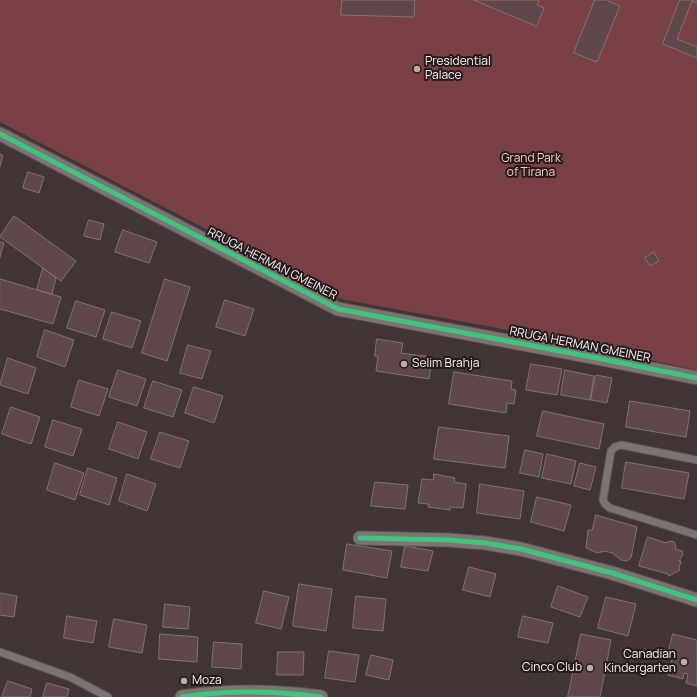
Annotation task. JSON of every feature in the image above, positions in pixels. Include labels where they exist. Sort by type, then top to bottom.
[{"type":"street","name":"RRUGA HERMAN GMEINER","points":[[0,134],[338,309],[697,378]]},
{"type":"street","points":[[360,538],[449,540],[485,543],[521,549],[612,573],[697,600]]},
{"type":"street","points":[[182,697],[207,693],[252,692],[321,697]]},
{"type":"lane","points":[[697,460],[621,445],[615,447],[611,451],[603,500],[610,508],[697,535]]},
{"type":"lane","points":[[0,652],[70,677],[108,697]]},
{"type":"green space","name":"Grand Park of Tirana","points":[[0,0],[697,0],[697,370],[524,333],[341,299],[0,122]]},
{"type":"building","points":[[342,0],[415,0],[414,17],[341,15]]},
{"type":"building","points":[[474,0],[539,0],[537,5],[544,8],[537,26]]},
{"type":"building","points":[[595,0],[606,0],[620,6],[597,62],[574,53]]},
{"type":"building","points":[[680,0],[697,0],[697,3],[692,1],[677,39],[697,47],[697,58],[663,44]]},
{"type":"building","points":[[0,154],[3,155],[0,167]]},
{"type":"building","points":[[28,172],[44,177],[39,193],[23,188]]},
{"type":"building","points":[[14,216],[76,261],[61,281],[0,237]]},
{"type":"building","points":[[89,220],[104,224],[100,240],[84,236]]},
{"type":"building","points":[[123,230],[157,242],[149,263],[115,252]]},
{"type":"building","points":[[0,242],[4,243],[0,257]]},
{"type":"building","points":[[654,252],[659,261],[650,266],[645,258]]},
{"type":"building","points":[[43,268],[56,278],[52,294],[37,290]]},
{"type":"building","points":[[0,279],[61,297],[53,324],[0,309]]},
{"type":"building","points":[[165,279],[190,287],[167,361],[142,353]]},
{"type":"building","points":[[225,300],[254,309],[245,336],[216,327]]},
{"type":"building","points":[[76,301],[105,310],[96,337],[67,328]]},
{"type":"building","points":[[112,312],[141,321],[132,348],[103,339]]},
{"type":"building","points":[[45,330],[74,340],[65,367],[37,357]]},
{"type":"building","name":"Selim Brahja","points":[[377,339],[403,343],[401,353],[432,357],[429,379],[376,371],[378,357],[375,356]]},
{"type":"building","points":[[188,345],[211,351],[202,379],[180,373]]},
{"type":"building","points":[[8,358],[36,368],[28,394],[0,385]]},
{"type":"building","points":[[531,364],[562,369],[557,395],[526,390]]},
{"type":"building","points":[[118,370],[146,379],[137,406],[109,397]]},
{"type":"building","points":[[565,370],[594,376],[590,400],[561,395]]},
{"type":"building","points":[[454,372],[512,381],[511,389],[516,390],[514,404],[507,403],[506,413],[449,404]]},
{"type":"building","points":[[596,375],[612,378],[607,403],[591,400]]},
{"type":"building","points":[[79,380],[108,389],[99,416],[71,407]]},
{"type":"building","points":[[153,381],[182,390],[173,417],[144,408]]},
{"type":"building","points":[[194,387],[223,396],[214,423],[185,413]]},
{"type":"building","points":[[630,401],[690,411],[686,437],[626,427]]},
{"type":"building","points":[[11,407],[40,417],[31,444],[2,434]]},
{"type":"building","points":[[543,411],[604,424],[599,449],[537,436]]},
{"type":"building","points":[[53,420],[82,429],[73,456],[45,447]]},
{"type":"building","points":[[118,422],[147,432],[138,459],[109,449]]},
{"type":"building","points":[[439,427],[509,436],[505,468],[434,459]]},
{"type":"building","points":[[160,432],[189,441],[180,468],[151,459]]},
{"type":"building","points":[[525,450],[543,454],[539,477],[520,473]]},
{"type":"building","points":[[547,454],[576,461],[571,484],[542,478]]},
{"type":"building","points":[[626,462],[689,473],[684,499],[622,488]]},
{"type":"building","points":[[55,463],[84,473],[75,500],[47,490]]},
{"type":"building","points":[[580,463],[596,467],[590,490],[574,486]]},
{"type":"building","points":[[88,468],[117,478],[109,505],[80,495]]},
{"type":"building","points":[[127,474],[156,484],[147,511],[119,501]]},
{"type":"building","points":[[434,474],[455,478],[454,482],[466,484],[463,508],[450,507],[450,510],[428,507],[429,504],[418,503],[422,479],[433,480]]},
{"type":"building","points":[[375,482],[408,485],[405,509],[371,506]]},
{"type":"building","points":[[480,484],[524,491],[520,519],[477,513]]},
{"type":"building","points":[[537,497],[571,505],[564,531],[531,522]]},
{"type":"building","points":[[596,515],[637,527],[631,558],[627,561],[621,560],[612,553],[605,551],[597,553],[586,548],[588,530],[592,530]]},
{"type":"building","points":[[648,537],[666,543],[669,541],[674,542],[676,546],[675,549],[682,551],[683,554],[679,561],[681,561],[679,568],[680,570],[669,576],[668,574],[639,566]]},
{"type":"building","points":[[347,544],[392,551],[387,578],[343,570]]},
{"type":"building","points":[[405,546],[433,551],[428,571],[401,567]]},
{"type":"building","points":[[469,567],[496,574],[490,597],[463,590]]},
{"type":"building","points":[[299,584],[332,589],[326,631],[293,626]]},
{"type":"building","points":[[558,586],[588,597],[580,617],[551,607]]},
{"type":"building","points":[[264,591],[289,597],[281,629],[256,623]]},
{"type":"building","points":[[0,593],[17,596],[14,617],[0,615]]},
{"type":"building","points":[[356,596],[386,599],[383,631],[353,628]]},
{"type":"building","points":[[606,597],[636,604],[628,636],[598,628]]},
{"type":"building","points":[[165,604],[190,607],[188,629],[163,627]]},
{"type":"building","points":[[67,616],[97,621],[93,643],[64,638]]},
{"type":"building","points":[[523,616],[553,623],[548,643],[518,637]]},
{"type":"building","points":[[114,619],[147,625],[142,653],[109,647]]},
{"type":"building","points":[[160,634],[198,637],[197,662],[159,659]]},
{"type":"building","name":"Cinco Club","points":[[581,634],[611,640],[600,697],[568,697]]},
{"type":"building","name":"Canadian Kindergarten","points":[[673,634],[697,640],[697,686],[686,683],[688,674],[684,673],[683,679],[668,675],[674,651],[669,650]]},
{"type":"building","points":[[214,642],[242,644],[241,669],[212,667]]},
{"type":"building","points":[[329,651],[359,655],[355,682],[325,678]]},
{"type":"building","points":[[278,652],[304,652],[303,675],[277,675]]},
{"type":"building","points":[[371,655],[393,660],[389,680],[366,675]]},
{"type":"building","points":[[8,681],[32,689],[30,697],[2,697]]},
{"type":"building","points":[[47,683],[69,689],[67,697],[43,697]]},
{"type":"cycle path","points":[[0,134],[338,309],[697,378]]},
{"type":"cycle path","points":[[360,538],[449,540],[485,543],[521,549],[612,573],[697,600]]},
{"type":"cycle path","points":[[182,697],[234,692],[286,693],[321,697]]},
{"type":"place","name":"Presidential Palace","points":[[417,69]]},
{"type":"place","name":"Selim Brahja","points":[[404,364]]},
{"type":"place","name":"Canadian Kindergarten","points":[[684,662]]},
{"type":"place","name":"Cinco Club","points":[[590,668]]},
{"type":"place","name":"Moza","points":[[184,681]]}]
